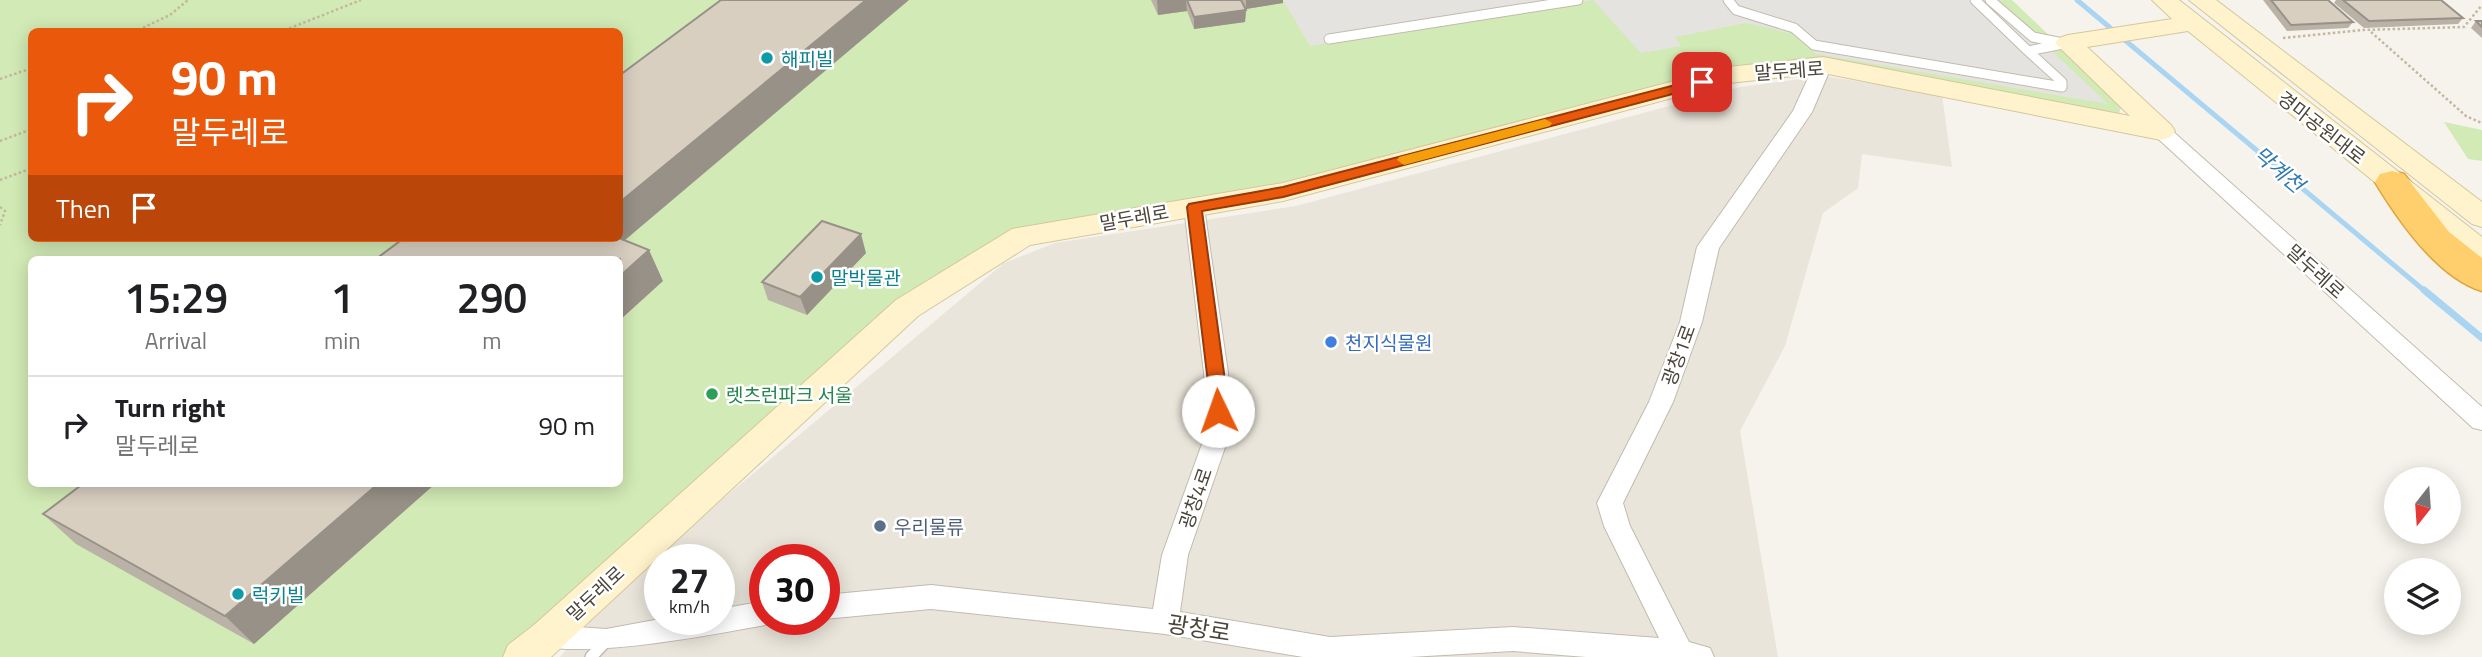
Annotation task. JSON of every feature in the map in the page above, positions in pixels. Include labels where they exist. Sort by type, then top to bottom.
[{"type":"highway","points":[[2392,182],[2436,241],[2482,278]]},
{"type":"street","name":"경마공원대로","points":[[2164,0],[2196,12],[2253,40],[2482,217]]},
{"type":"street","points":[[2075,42],[2147,30],[2196,12]]},
{"type":"street","name":"경마공원대로","points":[[2196,12],[2392,182],[2482,253]]},
{"type":"street","points":[[2075,42],[2161,131]]},
{"type":"street","name":"말두레로","points":[[522,657],[548,637],[907,308],[1022,236],[1283,192],[1728,75],[1823,65],[2161,131],[2482,421]]},
{"type":"street","name":"광창1로","points":[[1690,654],[1617,526],[1610,503],[1661,402],[1691,322],[1708,247],[1802,112],[1823,65]]},
{"type":"street","name":"광창4로","points":[[1165,622],[1175,555],[1219,430],[1216,373],[1194,207]]},
{"type":"street","name":"광창로","points":[[840,606],[931,597],[1165,622],[1330,649],[1448,650],[1513,639],[1690,654]]},
{"type":"street","points":[[548,637],[599,649],[749,616]]},
{"type":"lane","points":[[1329,39],[1578,0]]},
{"type":"lane","points":[[1728,0],[1736,10],[1794,28],[1814,45],[2062,87],[2062,82],[1975,0]]},
{"type":"lane","points":[[1990,0],[2033,37],[2075,42]]},
{"type":"lane","points":[[2028,51],[2075,42]]},
{"type":"path","points":[[142,28],[170,15],[188,0]]},
{"type":"path","points":[[290,28],[361,0]]},
{"type":"path","points":[[2253,40],[2359,30],[2464,27],[2475,17],[2482,5]]},
{"type":"path","points":[[2350,23],[2359,30]]},
{"type":"path","points":[[2369,30],[2466,116],[2482,123]]},
{"type":"path","points":[[0,79],[28,69]]},
{"type":"path","points":[[0,141],[28,130]]},
{"type":"path","points":[[0,180],[28,170]]},
{"type":"path","points":[[0,206],[5,211],[0,225]]},
{"type":"shaded area","points":[[1283,0],[1593,0],[1310,46]]},
{"type":"shaded area","points":[[1593,0],[1998,0],[2108,104],[1816,54],[1798,35],[1746,23],[1675,37],[1681,46],[1641,53]]},
{"type":"shaded area","points":[[1823,76],[1942,94],[1952,167],[1862,154],[1858,188],[1823,213],[1785,346],[1740,431],[1778,657],[560,657],[624,582],[644,565],[644,635],[735,635],[735,544],[669,544],[1004,263],[1055,243],[1296,206],[1740,87]]},
{"type":"green space","name":"렛츠런파크 서울","points":[[0,0],[2012,0],[2122,105],[2118,116],[1820,60],[1278,184],[1027,227],[967,261],[588,590],[502,657],[0,657]]},
{"type":"green space","points":[[2444,122],[2482,130],[2482,161],[2468,159]]},
{"type":"building","name":"해피빌","points":[[721,0],[866,0],[623,200],[623,73]]},
{"type":"building","points":[[1187,0],[1241,0],[1246,10],[1194,17]]},
{"type":"building","points":[[2271,0],[2328,0],[2353,22],[2291,25]]},
{"type":"building","points":[[2343,0],[2441,0],[2463,18],[2369,21]]},
{"type":"building","points":[[822,221],[861,234],[800,297],[762,282]]},
{"type":"building","points":[[623,240],[649,250],[623,273],[623,256],[380,256],[399,242],[623,242]]},
{"type":"building","name":"럭키빌","points":[[79,487],[374,487],[225,616],[43,514]]},
{"type":"waterway","name":"막계천","points":[[2077,0],[2426,292]]},
{"type":"waterway","name":"막계천","points":[[2424,290],[2482,338]]},
{"type":"slow traffic","points":[[1404,160],[1545,123]]},
{"type":"place","name":"해피빌","points":[[767,58]]},
{"type":"place","name":"말박물관","points":[[817,277]]},
{"type":"place","name":"천지식물원","points":[[1331,342]]},
{"type":"place","name":"렛츠런파크 서울","points":[[712,394]]},
{"type":"place","name":"우리물류","points":[[880,526]]},
{"type":"place","name":"럭키빌","points":[[238,594]]},
{"type":"route","points":[[1218,411],[1216,373],[1194,207],[1283,192],[1702,82]]}]
